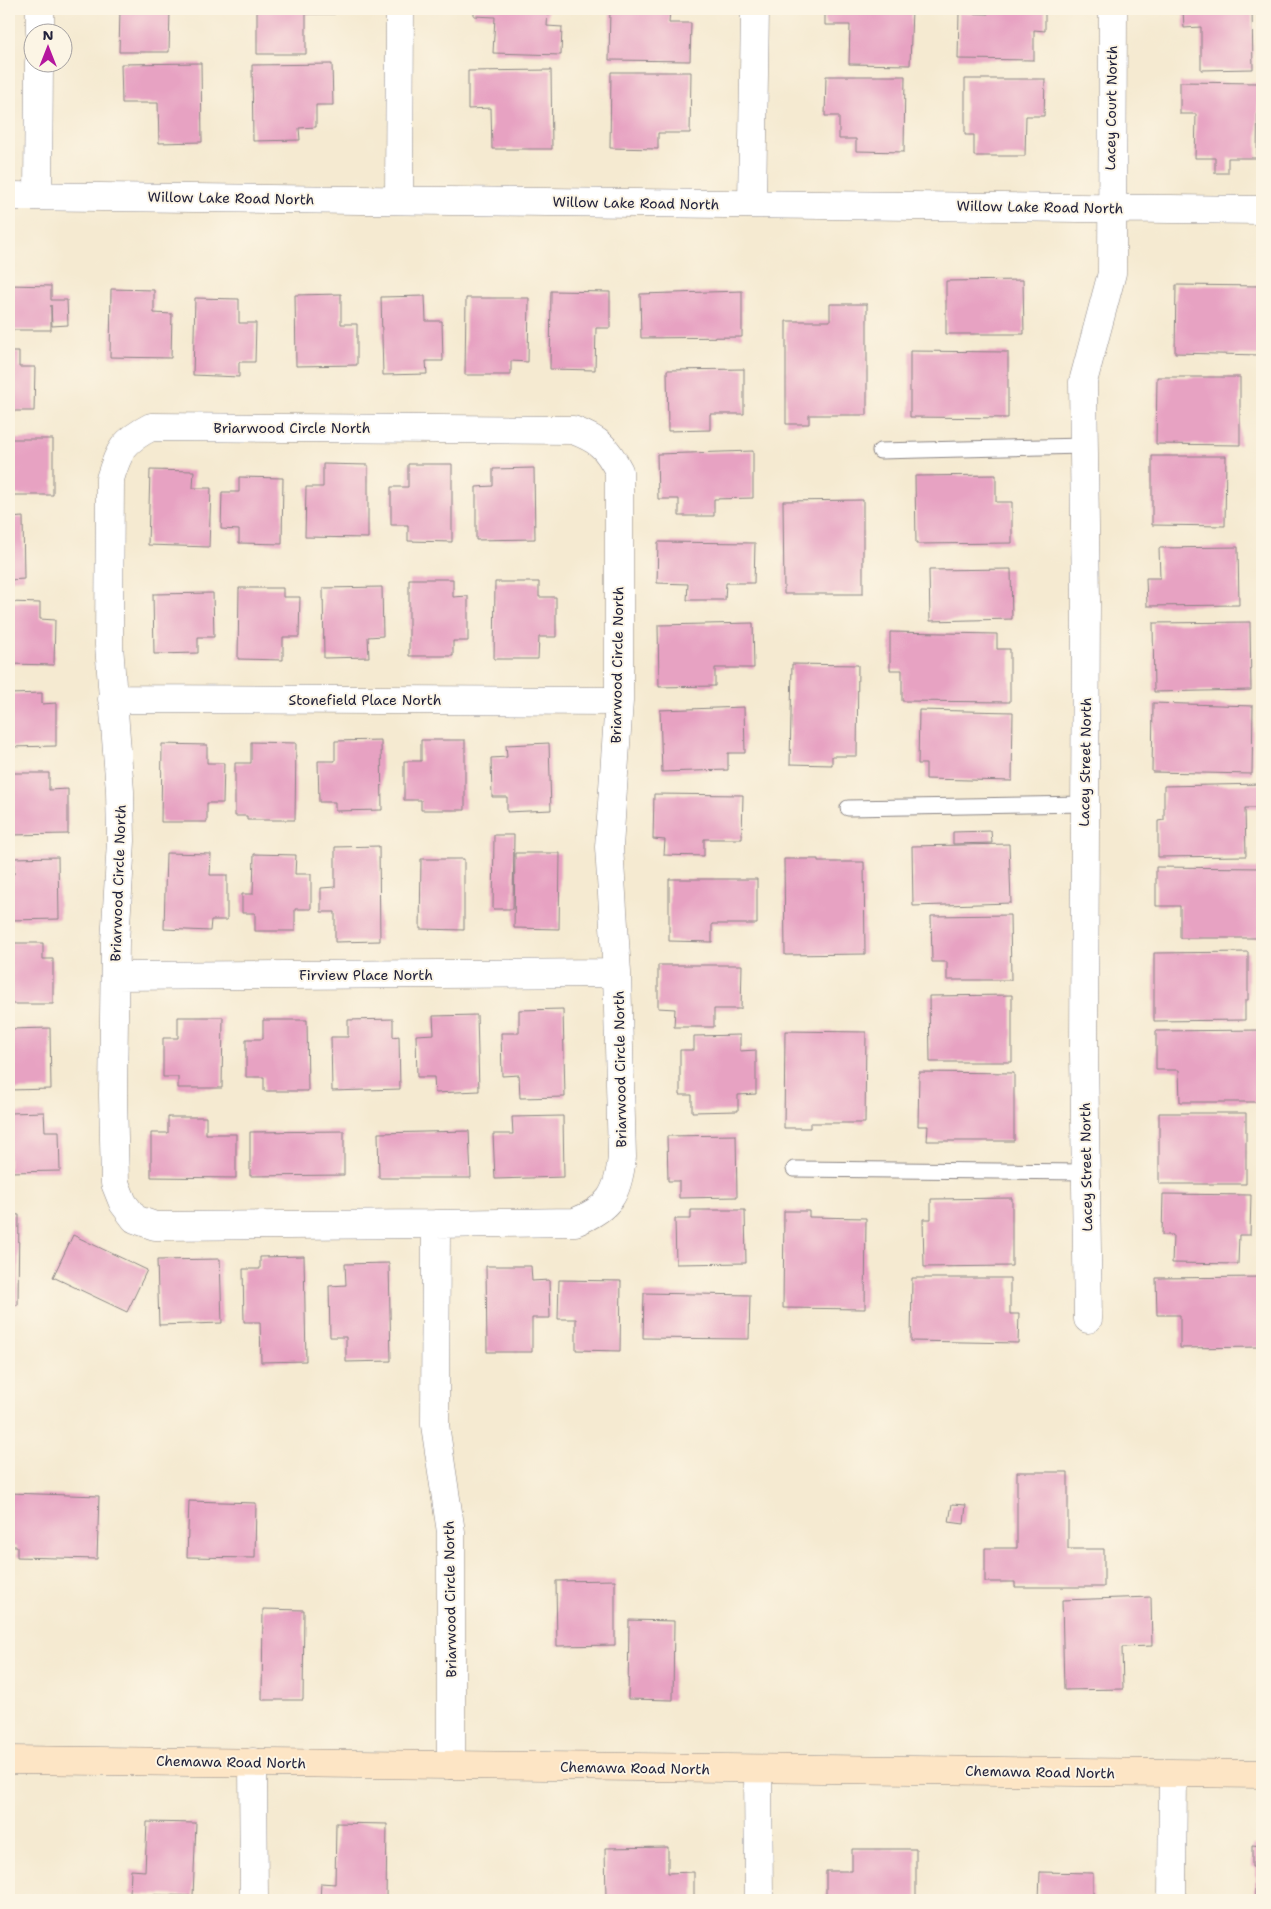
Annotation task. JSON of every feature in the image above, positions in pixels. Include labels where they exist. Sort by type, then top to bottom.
[{"type":"street","points":[[40,9],[40,22]]},
{"type":"street","points":[[399,200],[400,9]]},
{"type":"street","points":[[752,204],[755,9]]},
{"type":"street","name":"Lacey Court North","points":[[1110,208],[1113,9]]},
{"type":"street","points":[[38,196],[39,72]]},
{"type":"street","name":"Willow Lake Road North","points":[[9,196],[1262,210]]},
{"type":"street","name":"Lacey Street North","points":[[1088,1319],[1086,1172],[1086,600],[1083,382],[1112,273],[1110,208]]},
{"type":"street","name":"Briarwood Circle North","points":[[151,427],[573,430],[594,438],[609,451],[618,471],[618,701],[609,847],[617,973],[622,1157],[619,1180],[612,1198],[595,1214],[575,1222],[213,1228],[155,1226],[136,1218],[123,1203],[115,1183],[113,1094],[115,976],[121,841],[120,791],[112,700],[110,645],[110,478],[118,454],[130,438],[151,427]]},
{"type":"street","name":"Stonefield Place North","points":[[112,700],[618,701]]},
{"type":"street","name":"Firview Place North","points":[[115,976],[617,973]]},
{"type":"street","name":"Briarwood Circle North","points":[[436,1224],[435,1425],[451,1532],[451,1765]]},
{"type":"street","name":"Chemawa Road North","points":[[9,1760],[758,1770],[1262,1774]]},
{"type":"street","points":[[253,1762],[254,1900]]},
{"type":"street","points":[[758,1770],[759,1900]]},
{"type":"street","points":[[1172,1900],[1173,1774]]},
{"type":"lane","points":[[880,451],[1084,446]]},
{"type":"lane","points":[[848,808],[1085,804]]},
{"type":"lane","points":[[794,1169],[1086,1172]]},
{"type":"building","points":[[120,9],[170,9],[169,52],[119,52]]},
{"type":"building","points":[[257,9],[335,9],[335,14],[306,14],[306,54],[257,54]]},
{"type":"building","points":[[474,9],[548,9],[547,26],[562,27],[561,55],[493,53],[495,17],[474,16]]},
{"type":"building","points":[[610,9],[670,9],[669,23],[691,23],[690,61],[609,60]]},
{"type":"building","points":[[825,9],[912,9],[910,65],[849,64],[850,25],[825,25]]},
{"type":"building","points":[[988,9],[1045,9],[1045,31],[1034,30],[1034,60],[958,59],[959,13],[988,14]]},
{"type":"building","points":[[1183,9],[1252,9],[1253,69],[1201,70],[1201,27],[1184,28]]},
{"type":"building","points":[[201,63],[202,142],[159,143],[158,103],[122,103],[121,64]]},
{"type":"building","points":[[332,64],[333,105],[316,105],[316,127],[299,128],[300,140],[253,141],[252,65]]},
{"type":"building","points":[[551,70],[552,149],[492,149],[491,108],[468,109],[468,71]]},
{"type":"building","points":[[611,72],[691,72],[690,133],[658,133],[658,149],[610,148]]},
{"type":"building","points":[[826,76],[905,76],[904,152],[856,151],[856,139],[839,139],[839,116],[825,116]]},
{"type":"building","points":[[965,79],[1045,79],[1044,116],[1026,116],[1025,156],[974,156],[974,135],[965,135]]},
{"type":"building","points":[[1180,82],[1258,83],[1257,158],[1228,158],[1228,173],[1215,173],[1215,158],[1195,158],[1196,114],[1180,114]]},
{"type":"building","points":[[1023,280],[1024,334],[946,334],[946,281]]},
{"type":"building","points":[[9,285],[51,286],[51,300],[67,300],[68,325],[52,326],[51,305],[51,330],[9,330]]},
{"type":"building","points":[[1176,285],[1262,286],[1260,355],[1175,353]]},
{"type":"building","points":[[111,289],[154,290],[154,313],[172,314],[171,358],[110,357]]},
{"type":"building","points":[[551,291],[610,292],[610,328],[596,328],[595,370],[550,369]]},
{"type":"building","points":[[742,291],[742,337],[641,338],[640,294]]},
{"type":"building","points":[[341,294],[341,324],[357,324],[357,365],[296,366],[295,295]]},
{"type":"building","points":[[425,296],[426,321],[442,321],[443,361],[426,361],[427,374],[383,375],[381,297]]},
{"type":"building","points":[[195,298],[239,299],[239,323],[256,323],[255,362],[239,362],[239,377],[193,375]]},
{"type":"building","points":[[466,298],[529,298],[528,362],[511,361],[511,375],[465,375]]},
{"type":"building","points":[[830,304],[867,304],[867,415],[809,415],[809,424],[786,424],[786,321],[830,321]]},
{"type":"building","points":[[910,351],[1008,352],[1008,418],[910,417]]},
{"type":"building","points":[[9,352],[19,352],[19,367],[35,367],[34,411],[9,411]]},
{"type":"building","points":[[744,369],[744,414],[710,414],[710,430],[668,431],[667,370]]},
{"type":"building","points":[[1157,377],[1240,377],[1240,445],[1156,444]]},
{"type":"building","points":[[9,439],[53,439],[53,495],[9,495]]},
{"type":"building","points":[[753,451],[753,498],[714,499],[714,516],[679,516],[679,499],[658,499],[657,454]]},
{"type":"building","points":[[1152,456],[1226,456],[1225,526],[1152,525]]},
{"type":"building","points":[[323,464],[368,465],[368,538],[305,537],[306,487],[323,487]]},
{"type":"building","points":[[408,464],[452,464],[452,542],[408,541],[408,525],[391,525],[391,487],[408,487]]},
{"type":"building","points":[[534,468],[535,539],[476,540],[476,487],[493,486],[493,469]]},
{"type":"building","points":[[150,470],[194,471],[193,488],[211,488],[209,547],[148,545]]},
{"type":"building","points":[[996,475],[996,502],[1012,502],[1012,543],[916,544],[915,476]]},
{"type":"building","points":[[239,477],[283,478],[282,544],[239,543],[239,530],[221,529],[222,492],[239,492]]},
{"type":"building","points":[[863,500],[863,594],[784,594],[783,501]]},
{"type":"building","points":[[23,517],[24,579],[9,580],[9,518]]},
{"type":"building","points":[[658,542],[755,543],[754,583],[726,583],[725,600],[687,600],[688,584],[657,583]]},
{"type":"building","points":[[1238,547],[1239,605],[1147,606],[1146,578],[1160,578],[1159,548]]},
{"type":"building","points":[[1011,569],[1012,619],[930,621],[929,570]]},
{"type":"building","points":[[409,579],[453,579],[453,597],[468,596],[468,641],[453,641],[453,656],[409,656]]},
{"type":"building","points":[[495,582],[539,582],[539,597],[556,597],[556,637],[539,637],[538,659],[494,659]]},
{"type":"building","points":[[382,587],[383,636],[368,637],[369,657],[324,658],[323,588]]},
{"type":"building","points":[[239,588],[283,588],[283,597],[300,597],[299,637],[283,637],[283,660],[238,659]]},
{"type":"building","points":[[213,593],[214,637],[198,637],[198,653],[154,654],[153,594]]},
{"type":"building","points":[[9,602],[40,603],[40,619],[55,620],[54,665],[9,664]]},
{"type":"building","points":[[1250,622],[1251,690],[1154,692],[1153,623]]},
{"type":"building","points":[[753,623],[754,668],[715,668],[715,686],[659,687],[658,625]]},
{"type":"building","points":[[890,632],[997,634],[997,649],[1010,649],[1010,702],[902,701],[902,670],[890,670]]},
{"type":"building","points":[[792,664],[858,665],[857,756],[832,756],[832,765],[790,764]]},
{"type":"building","points":[[42,693],[42,704],[56,703],[56,746],[9,747],[9,694]]},
{"type":"building","points":[[1153,703],[1253,706],[1252,774],[1152,772]]},
{"type":"building","points":[[744,707],[745,753],[728,753],[728,770],[662,772],[660,710]]},
{"type":"building","points":[[919,710],[1013,712],[1012,781],[926,779],[926,764],[918,764]]},
{"type":"building","points":[[381,740],[382,810],[335,811],[335,802],[319,802],[318,761],[335,761],[335,741]]},
{"type":"building","points":[[421,740],[465,740],[465,810],[421,810],[421,800],[404,800],[404,761],[421,761]]},
{"type":"building","points":[[251,742],[296,743],[295,820],[247,820],[247,816],[235,816],[235,763],[251,763]]},
{"type":"building","points":[[549,743],[551,810],[507,812],[507,797],[492,797],[491,758],[507,757],[506,745]]},
{"type":"building","points":[[162,744],[207,745],[207,763],[224,763],[223,803],[207,803],[207,822],[161,822]]},
{"type":"building","points":[[10,773],[49,773],[49,790],[68,789],[68,834],[9,835]]},
{"type":"building","points":[[1262,784],[1262,808],[1245,808],[1246,856],[1158,857],[1158,821],[1164,820],[1164,786]]},
{"type":"building","points":[[654,794],[743,795],[742,839],[704,839],[704,856],[664,855],[665,840],[653,839]]},
{"type":"building","points":[[991,831],[992,843],[953,844],[953,832]]},
{"type":"building","points":[[494,835],[514,835],[513,909],[493,909]]},
{"type":"building","points":[[1009,844],[1011,903],[913,906],[912,846]]},
{"type":"building","points":[[379,846],[380,941],[335,942],[335,912],[321,912],[321,888],[335,887],[335,847]]},
{"type":"building","points":[[166,853],[211,854],[210,875],[227,875],[227,920],[211,920],[210,931],[164,929]]},
{"type":"building","points":[[515,853],[560,853],[559,929],[514,928]]},
{"type":"building","points":[[254,854],[296,855],[295,874],[311,874],[311,909],[295,909],[295,931],[255,931],[255,913],[242,913],[242,894],[253,894]]},
{"type":"building","points":[[58,857],[59,919],[9,920],[9,874],[14,874],[14,858]]},
{"type":"building","points":[[421,859],[464,859],[464,930],[420,929]]},
{"type":"building","points":[[784,859],[818,859],[818,862],[864,862],[865,954],[785,955]]},
{"type":"building","points":[[1156,867],[1262,868],[1262,938],[1180,938],[1180,906],[1156,906]]},
{"type":"building","points":[[669,879],[757,879],[757,924],[712,924],[712,942],[669,941]]},
{"type":"building","points":[[1010,915],[1011,980],[947,980],[947,962],[932,962],[931,916]]},
{"type":"building","points":[[9,943],[43,943],[43,959],[53,959],[53,1004],[9,1004]]},
{"type":"building","points":[[1248,952],[1248,1000],[1245,1000],[1245,1020],[1154,1021],[1154,953]]},
{"type":"building","points":[[658,965],[742,965],[741,1009],[714,1009],[714,1027],[674,1027],[675,1009],[658,1008]]},
{"type":"building","points":[[1012,995],[1012,1062],[930,1062],[929,996]]},
{"type":"building","points":[[563,1009],[565,1097],[520,1098],[519,1075],[502,1076],[501,1033],[519,1033],[519,1010]]},
{"type":"building","points":[[477,1015],[479,1091],[435,1093],[434,1077],[417,1077],[416,1035],[434,1034],[433,1016]]},
{"type":"building","points":[[178,1017],[223,1017],[222,1088],[178,1088],[178,1077],[163,1077],[163,1038],[178,1038]]},
{"type":"building","points":[[393,1019],[393,1037],[399,1036],[400,1089],[332,1091],[331,1037],[348,1037],[348,1020]]},
{"type":"building","points":[[263,1020],[307,1020],[308,1091],[264,1091],[264,1077],[246,1077],[246,1039],[263,1039]]},
{"type":"building","points":[[50,1028],[51,1089],[9,1090],[9,1029]]},
{"type":"building","points":[[1262,1030],[1262,1102],[1180,1102],[1179,1070],[1156,1070],[1156,1031]]},
{"type":"building","points":[[785,1031],[866,1032],[865,1123],[810,1123],[810,1128],[784,1128]]},
{"type":"building","points":[[740,1035],[740,1051],[756,1050],[756,1094],[738,1095],[738,1111],[692,1112],[692,1095],[680,1095],[680,1050],[694,1050],[694,1036]]},
{"type":"building","points":[[919,1072],[1014,1073],[1014,1141],[927,1141],[928,1126],[918,1126]]},
{"type":"building","points":[[44,1112],[45,1131],[59,1131],[60,1171],[9,1172],[9,1113]]},
{"type":"building","points":[[1159,1113],[1246,1113],[1246,1184],[1159,1184]]},
{"type":"building","points":[[563,1116],[564,1177],[495,1179],[493,1134],[513,1134],[512,1117]]},
{"type":"building","points":[[168,1117],[206,1117],[206,1134],[236,1134],[236,1178],[151,1177],[151,1133],[168,1133]]},
{"type":"building","points":[[344,1131],[344,1175],[250,1176],[250,1132]]},
{"type":"building","points":[[469,1131],[471,1178],[379,1178],[378,1133]]},
{"type":"building","points":[[736,1135],[737,1197],[679,1198],[679,1181],[668,1181],[667,1136]]},
{"type":"building","points":[[1163,1194],[1251,1195],[1250,1235],[1239,1235],[1238,1264],[1172,1263],[1173,1235],[1162,1235]]},
{"type":"building","points":[[1012,1198],[1012,1266],[924,1267],[923,1219],[931,1219],[931,1199]]},
{"type":"building","points":[[691,1210],[745,1210],[746,1263],[676,1264],[675,1219],[691,1219]]},
{"type":"building","points":[[784,1211],[809,1211],[809,1217],[866,1218],[865,1309],[783,1308]]},
{"type":"building","points":[[9,1214],[19,1215],[18,1305],[9,1305]]},
{"type":"building","points":[[73,1235],[147,1270],[127,1312],[53,1277]]},
{"type":"building","points":[[304,1256],[306,1361],[261,1362],[260,1322],[244,1322],[243,1269],[260,1269],[260,1257]]},
{"type":"building","points":[[220,1259],[222,1323],[159,1325],[157,1260]]},
{"type":"building","points":[[389,1263],[391,1361],[346,1362],[346,1337],[330,1337],[329,1286],[346,1285],[345,1264]]},
{"type":"building","points":[[486,1266],[531,1266],[532,1281],[549,1280],[550,1318],[532,1318],[532,1352],[487,1352]]},
{"type":"building","points":[[1262,1277],[1262,1347],[1180,1348],[1180,1315],[1157,1315],[1156,1278]]},
{"type":"building","points":[[912,1278],[1010,1278],[1010,1314],[1019,1314],[1018,1343],[911,1341]]},
{"type":"building","points":[[559,1280],[621,1281],[620,1351],[576,1350],[576,1319],[558,1319]]},
{"type":"building","points":[[644,1293],[750,1295],[749,1339],[643,1338]]},
{"type":"building","points":[[1017,1472],[1068,1472],[1068,1549],[1104,1549],[1104,1587],[1015,1587],[1015,1582],[985,1582],[985,1548],[1017,1548]]},
{"type":"building","points":[[9,1493],[99,1496],[97,1559],[17,1557],[17,1546],[9,1546]]},
{"type":"building","points":[[189,1501],[256,1503],[255,1558],[187,1557]]},
{"type":"building","points":[[952,1504],[966,1505],[964,1524],[949,1522]]},
{"type":"building","points":[[615,1580],[615,1645],[557,1646],[556,1581]]},
{"type":"building","points":[[1151,1597],[1152,1646],[1122,1647],[1123,1689],[1064,1690],[1062,1600]]},
{"type":"building","points":[[263,1609],[304,1610],[303,1700],[262,1700]]},
{"type":"building","points":[[629,1620],[674,1621],[673,1700],[628,1699]]},
{"type":"building","points":[[147,1822],[196,1823],[193,1896],[130,1894],[131,1870],[145,1871]]},
{"type":"building","points":[[336,1823],[387,1824],[386,1900],[320,1900],[321,1883],[335,1884]]},
{"type":"building","points":[[1252,1845],[1262,1846],[1262,1900],[1255,1900],[1255,1867],[1252,1867]]},
{"type":"building","points":[[668,1847],[668,1873],[694,1872],[694,1900],[606,1900],[605,1848]]},
{"type":"building","points":[[852,1849],[916,1849],[916,1900],[826,1900],[826,1871],[852,1871]]},
{"type":"building","points":[[1040,1872],[1093,1873],[1093,1900],[1039,1900]]}]
